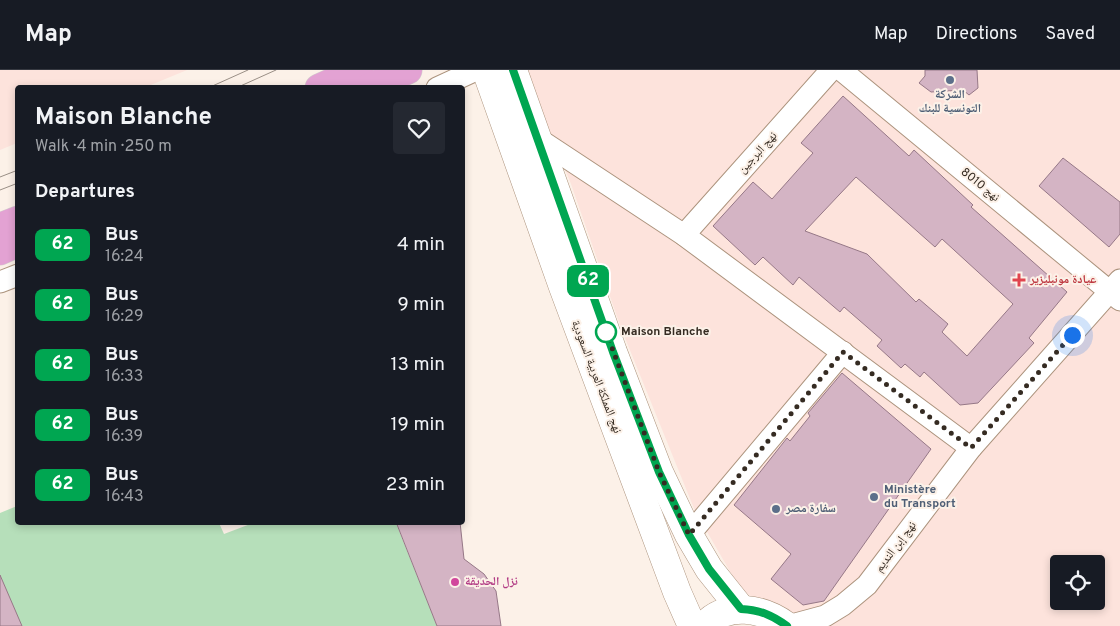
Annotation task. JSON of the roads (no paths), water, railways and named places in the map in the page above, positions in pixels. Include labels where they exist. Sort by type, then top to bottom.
[{"type":"main road","points":[[326,85],[359,70]]},
{"type":"main road","points":[[375,85],[408,70]]},
{"type":"main road","name":"نهج المملكة العربية السعودية","points":[[486,70],[563,287],[677,592],[692,626]]},
{"type":"main road","name":"نهج المملكة العربية السعودية","points":[[513,70],[641,426],[689,535],[709,569],[741,609]]},
{"type":"main road","points":[[0,227],[15,221]]},
{"type":"main road","points":[[0,251],[15,244]]},
{"type":"main road","points":[[704,626],[724,613],[741,609],[758,610],[774,616],[788,626]]},
{"type":"street","points":[[444,85],[476,70]]},
{"type":"street","name":"نهج البرجين","points":[[684,235],[832,70]]},
{"type":"street","name":"نهج 8010","points":[[841,70],[1117,290]]},
{"type":"street","points":[[537,138],[684,235],[971,448]]},
{"type":"street","points":[[0,282],[15,275]]},
{"type":"street","name":"نهج إبن النديم","points":[[788,626],[825,616],[843,605],[867,584],[971,448],[1117,290]]},
{"type":"street","points":[[689,535],[843,352]]},
{"type":"tram line","points":[[215,85],[248,70]]},
{"type":"tram line","points":[[243,85],[276,70]]},
{"type":"tram line","points":[[0,177],[15,171]]},
{"type":"tram line","points":[[0,190],[15,184]]},
{"type":"place","name":"الشركة التونسية للبنك","points":[[950,80]]},
{"type":"place","name":"عيادة مونبليزير","points":[[1019,280]]},
{"type":"place","name":"Maison Blanche","points":[[606,332]]},
{"type":"place","name":"Ministère du Transport","points":[[874,497]]},
{"type":"place","name":"سفارة مصر","points":[[776,509]]},
{"type":"place","name":"نزل الحديقة","points":[[455,582]]}]
